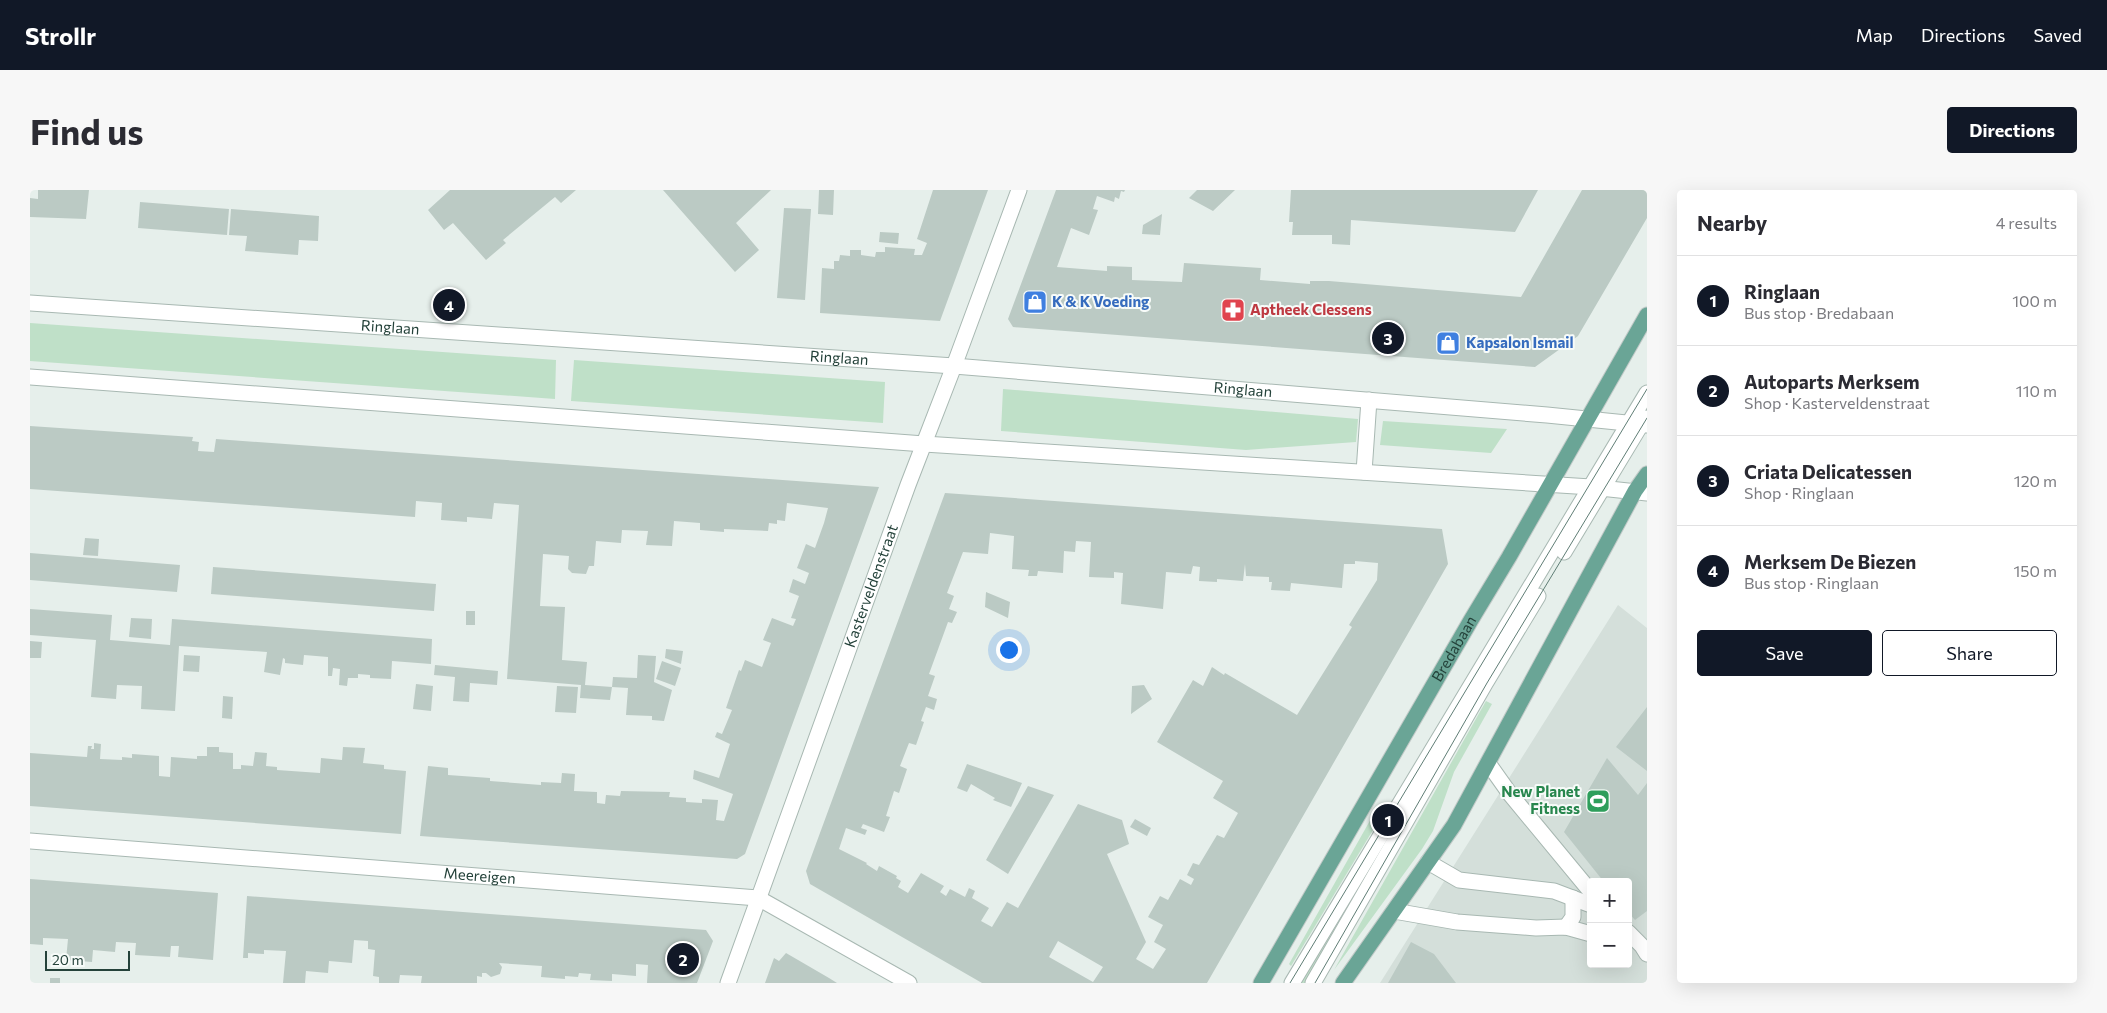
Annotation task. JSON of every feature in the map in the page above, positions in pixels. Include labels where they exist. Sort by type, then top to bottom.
[{"type":"main road","name":"Bredabaan","points":[[1261,983],[1509,557],[1647,315]]},
{"type":"main road","points":[[1343,983],[1454,825],[1641,492],[1647,474]]},
{"type":"street","name":"Kasterveldenstraat","points":[[728,983],[898,512],[1019,190]]},
{"type":"street","name":"Ringlaan","points":[[30,303],[954,366],[1641,422]]},
{"type":"street","points":[[30,377],[924,444],[1641,492]]},
{"type":"street","points":[[1292,983],[1597,488],[1641,422],[1647,393]]},
{"type":"street","points":[[1364,472],[1369,400]]},
{"type":"street","points":[[1313,983],[1597,488]]},
{"type":"street","points":[[1488,763],[1510,794],[1587,887]]},
{"type":"street","name":"Meereigen","points":[[30,842],[758,898],[909,983]]},
{"type":"street","points":[[1428,862],[1459,880],[1554,891],[1587,903]]},
{"type":"street","points":[[1566,928],[1573,917],[1573,898]]},
{"type":"street","points":[[1394,911],[1456,922],[1536,928],[1566,928],[1587,933]]},
{"type":"shaded area","points":[[1618,605],[1647,628],[1647,983],[1380,983]]},
{"type":"green space","points":[[30,323],[556,360],[555,399],[30,361]]},
{"type":"green space","points":[[574,360],[885,382],[883,423],[571,401]]},
{"type":"green space","points":[[1003,389],[1358,419],[1356,442],[1246,450],[1001,431]]},
{"type":"green space","points":[[1383,421],[1507,429],[1491,453],[1380,445]]},
{"type":"green space","points":[[1486,701],[1492,704],[1454,772],[1433,831],[1334,970]]},
{"type":"green space","points":[[1372,817],[1379,820],[1291,966],[1289,964]]},
{"type":"green space","points":[[1341,910],[1346,913],[1305,983],[1298,983]]},
{"type":"building","points":[[38,190],[89,190],[86,219],[30,217],[30,198],[38,199]]},
{"type":"building","points":[[450,190],[576,190],[561,203],[555,197],[503,240],[506,243],[486,260],[453,223],[444,230],[428,210]]},
{"type":"building","points":[[663,190],[771,190],[736,223],[759,250],[735,272]]},
{"type":"building","points":[[819,190],[834,190],[833,215],[818,214]]},
{"type":"building","points":[[933,190],[988,190],[940,321],[820,313],[822,268],[834,269],[834,261],[839,261],[840,255],[850,256],[850,250],[861,250],[861,255],[875,257],[876,252],[885,252],[885,247],[915,249],[914,255],[922,255],[927,243],[917,239]]},
{"type":"building","points":[[1056,190],[1125,190],[1124,192],[1121,191],[1119,199],[1115,197],[1114,202],[1097,196],[1093,209],[1098,210],[1089,235],[1071,228],[1057,267],[1107,271],[1107,266],[1132,267],[1132,280],[1182,282],[1184,263],[1261,268],[1260,280],[1310,284],[1310,281],[1329,281],[1521,297],[1582,190],[1647,190],[1647,218],[1578,336],[1535,367],[1013,327],[1008,319]]},
{"type":"building","points":[[1197,190],[1235,190],[1213,211],[1189,198]]},
{"type":"building","points":[[1291,190],[1538,190],[1515,232],[1351,220],[1350,245],[1332,244],[1332,235],[1292,235],[1293,222],[1289,222]]},
{"type":"building","points":[[140,202],[229,209],[227,235],[138,228]]},
{"type":"building","points":[[784,208],[811,209],[805,300],[777,298]]},
{"type":"building","points":[[231,209],[319,216],[318,241],[299,240],[298,255],[245,251],[247,236],[229,235]]},
{"type":"building","points":[[1162,214],[1160,235],[1142,234],[1143,225]]},
{"type":"building","points":[[880,232],[899,233],[898,244],[879,242]]},
{"type":"building","points":[[30,426],[193,437],[192,441],[199,442],[198,451],[214,452],[216,439],[879,487],[745,854],[737,859],[420,836],[428,766],[448,768],[448,775],[490,778],[490,781],[541,785],[541,782],[561,783],[562,773],[575,774],[574,791],[597,792],[597,803],[605,804],[606,795],[620,796],[621,791],[670,792],[669,797],[686,798],[686,802],[702,803],[702,799],[718,800],[716,820],[724,821],[733,794],[693,779],[694,770],[719,778],[730,744],[715,737],[717,732],[722,734],[732,710],[726,708],[739,670],[741,671],[745,660],[762,667],[771,643],[763,640],[772,618],[793,626],[796,619],[791,618],[799,596],[789,592],[793,579],[805,584],[809,573],[797,568],[806,544],[815,548],[828,508],[787,503],[785,521],[777,520],[777,524],[769,523],[768,531],[724,529],[724,532],[700,530],[700,523],[674,521],[672,546],[646,545],[648,531],[622,530],[621,543],[596,541],[594,566],[589,566],[586,574],[572,573],[568,569],[569,556],[543,554],[540,606],[565,607],[562,660],[587,662],[585,685],[612,687],[610,700],[580,698],[581,685],[507,679],[519,505],[494,503],[492,519],[467,517],[467,522],[441,520],[442,503],[416,501],[415,517],[30,489]]},
{"type":"building","points":[[945,493],[1442,529],[1448,564],[1207,983],[982,983],[810,884],[806,871]],"holes":[[[990,533],[1014,536],[1012,569],[1029,570],[1028,576],[1037,576],[1038,571],[1063,573],[1064,551],[1075,552],[1076,541],[1091,542],[1089,577],[1114,578],[1114,572],[1123,573],[1121,604],[1163,609],[1166,572],[1191,574],[1193,566],[1200,567],[1199,581],[1217,582],[1217,579],[1243,581],[1245,564],[1246,576],[1269,577],[1269,582],[1272,582],[1271,590],[1290,591],[1291,583],[1342,588],[1344,564],[1355,564],[1355,561],[1378,563],[1377,580],[1349,625],[1352,627],[1297,715],[1212,667],[1203,686],[1193,680],[1157,742],[1223,781],[1213,798],[1238,813],[1224,838],[1217,835],[1199,865],[1193,863],[1187,875],[1194,879],[1191,885],[1180,879],[1168,900],[1160,896],[1148,917],[1163,925],[1154,942],[1166,949],[1153,969],[1136,959],[1146,942],[1107,854],[1129,844],[1122,820],[1078,804],[1018,908],[1007,902],[992,927],[981,921],[989,908],[972,898],[975,891],[969,888],[965,897],[950,889],[946,896],[940,892],[944,886],[921,873],[908,893],[898,887],[901,881],[896,878],[897,876],[879,866],[877,871],[867,863],[839,849],[846,828],[865,835],[867,830],[861,828],[863,824],[884,832],[890,817],[886,816],[894,791],[899,793],[907,769],[900,766],[909,743],[916,745],[924,722],[921,721],[926,707],[934,710],[937,699],[928,696],[935,676],[929,674],[948,622],[952,623],[957,612],[949,609],[954,596],[947,593],[963,552],[988,554]],[[1058,941],[1103,967],[1093,982],[1049,957]]]},
{"type":"building","points":[[85,538],[99,539],[98,556],[83,555]]},
{"type":"building","points":[[30,553],[180,565],[177,592],[30,580]]},
{"type":"building","points":[[213,567],[436,584],[434,611],[211,594]]},
{"type":"building","points":[[986,592],[1010,602],[1008,618],[985,607]]},
{"type":"building","points":[[30,609],[112,615],[110,640],[170,645],[172,619],[432,639],[431,664],[392,661],[391,679],[370,678],[370,675],[358,674],[358,678],[348,678],[347,686],[339,685],[340,669],[333,668],[332,676],[328,676],[328,657],[304,655],[303,665],[285,663],[283,658],[280,675],[264,672],[267,652],[179,646],[175,711],[141,709],[142,686],[117,685],[116,699],[91,697],[96,640],[30,635]]},
{"type":"building","points":[[466,611],[475,611],[475,625],[466,625]]},
{"type":"building","points":[[131,618],[152,619],[151,639],[129,637]]},
{"type":"building","points":[[30,641],[42,642],[41,658],[30,658]]},
{"type":"building","points":[[666,649],[683,651],[681,664],[665,658]]},
{"type":"building","points":[[184,655],[200,656],[199,672],[183,671]]},
{"type":"building","points":[[638,655],[656,656],[654,682],[672,690],[664,721],[652,720],[652,716],[626,715],[628,688],[612,687],[613,677],[637,678]]},
{"type":"building","points":[[662,661],[681,668],[675,686],[656,679]]},
{"type":"building","points":[[435,665],[498,671],[497,685],[470,683],[469,702],[453,701],[455,677],[434,675]]},
{"type":"building","points":[[416,684],[433,686],[431,711],[413,709]]},
{"type":"building","points":[[1144,685],[1152,699],[1131,714],[1132,686]]},
{"type":"building","points":[[557,686],[578,687],[576,713],[555,712]]},
{"type":"building","points":[[223,696],[233,697],[232,719],[222,718]]},
{"type":"building","points":[[1647,707],[1647,771],[1616,747]]},
{"type":"building","points":[[94,743],[101,744],[100,759],[122,760],[122,757],[132,758],[132,754],[159,756],[159,776],[170,777],[171,757],[197,759],[197,756],[207,756],[207,747],[219,747],[219,752],[233,753],[233,769],[241,769],[241,765],[253,766],[255,752],[267,753],[266,766],[277,767],[277,770],[320,773],[321,758],[342,760],[343,747],[365,748],[363,763],[384,765],[384,769],[406,771],[401,834],[30,806],[30,753],[87,757],[88,746],[92,746],[91,749],[94,749]]},
{"type":"building","points":[[1607,758],[1638,795],[1647,783],[1647,911],[1635,920],[1632,917],[1632,878],[1601,878],[1564,832]]},
{"type":"building","points":[[967,764],[1022,783],[1011,807],[993,800],[995,798],[971,784],[967,792],[957,788]]},
{"type":"building","points":[[1028,786],[1054,795],[1008,874],[986,860]]},
{"type":"building","points":[[1135,819],[1151,828],[1147,836],[1130,827]]},
{"type":"building","points":[[30,879],[218,893],[213,960],[178,957],[179,946],[171,946],[170,957],[135,955],[136,943],[116,942],[115,952],[93,950],[92,962],[66,960],[68,939],[43,938],[43,945],[30,944]]},
{"type":"building","points":[[247,896],[706,930],[713,941],[697,983],[647,983],[648,965],[636,964],[636,976],[612,974],[612,981],[590,980],[591,974],[579,973],[578,977],[565,976],[565,979],[541,977],[542,966],[499,963],[502,967],[500,974],[491,977],[486,973],[482,973],[482,977],[477,976],[477,983],[421,983],[422,976],[400,975],[399,983],[379,983],[379,977],[373,976],[375,950],[368,949],[368,941],[354,940],[352,963],[329,961],[328,973],[306,971],[305,983],[283,983],[286,951],[264,950],[264,954],[248,953],[248,958],[243,958]]},
{"type":"building","points":[[1411,942],[1434,954],[1456,983],[1388,983]]},
{"type":"building","points":[[786,953],[837,983],[765,983],[774,958],[779,961]]},
{"type":"building","points":[[50,978],[60,978],[60,983],[50,983]]},
{"type":"tram line","points":[[1290,983],[1647,389]]},
{"type":"tram line","points":[[1315,983],[1487,683],[1647,418]]},
{"type":"place","name":"K & K Voeding","points":[[1035,302]]},
{"type":"place","name":"Merksem De Biezen","points":[[449,305]]},
{"type":"place","name":"Aptheek Clessens","points":[[1233,310]]},
{"type":"place","name":"Criata Delicatessen","points":[[1388,338]]},
{"type":"place","name":"Kapsalon Ismail","points":[[1448,343]]},
{"type":"place","name":"New Planet Fitness","points":[[1598,801]]},
{"type":"place","name":"Ringlaan","points":[[1388,820]]},
{"type":"place","name":"Autoparts Merksem","points":[[683,959]]}]
